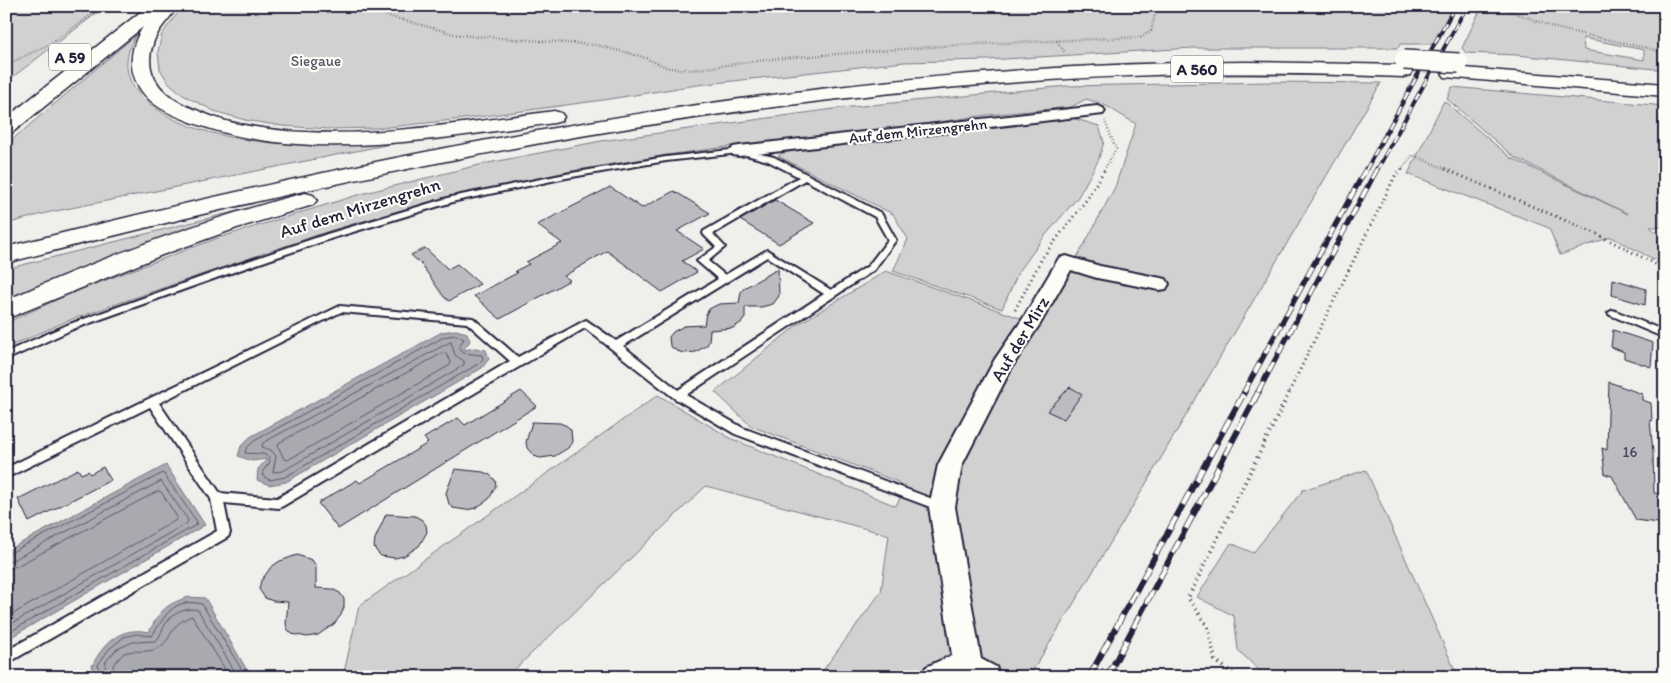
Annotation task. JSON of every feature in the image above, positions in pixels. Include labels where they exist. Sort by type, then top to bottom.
[{"type":"highway","name":"A 59","points":[[6,109],[135,6]]},
{"type":"highway","name":"A 59","points":[[6,128],[158,6]]},
{"type":"highway","points":[[170,6],[154,24],[143,43],[140,64],[145,81],[150,89],[172,107],[208,123],[232,129],[290,137],[362,137],[482,126],[608,110]]},
{"type":"highway","name":"A 560","points":[[608,110],[780,85],[926,71],[1025,64],[1213,57],[1665,78]]},
{"type":"highway","name":"A 560","points":[[736,106],[866,90],[1081,73],[1404,65]]},
{"type":"highway","name":"A 560","points":[[1455,68],[1665,90]]},
{"type":"highway","points":[[6,255],[259,193],[431,156],[588,128],[736,106]]},
{"type":"highway","points":[[6,310],[55,288],[152,250],[280,206],[439,165],[736,106]]},
{"type":"highway","points":[[6,243],[168,201],[291,172],[608,110]]},
{"type":"street","name":"Auf dem Mirzengrehn","points":[[739,150],[1097,111]]},
{"type":"street","name":"Auf der Mirz","points":[[936,677],[955,668],[977,672],[942,507],[950,465],[1003,364],[1030,324],[1066,262],[1097,272],[1159,284]]},
{"type":"lane","name":"Auf dem Mirzengrehn","points":[[6,356],[70,327],[216,275],[330,236],[454,199],[639,163],[739,150],[771,159],[878,215],[892,240],[871,268],[829,294]]},
{"type":"lane","points":[[724,279],[702,261],[721,247],[707,233],[805,177]]},
{"type":"lane","points":[[616,346],[767,253],[829,294],[678,395]]},
{"type":"lane","points":[[6,472],[340,309],[470,320],[517,362]]},
{"type":"lane","points":[[1613,313],[1665,334]]},
{"type":"lane","points":[[217,498],[279,503],[586,322],[678,395],[739,431],[942,507]]},
{"type":"lane","points":[[6,658],[224,533],[217,498],[152,402]]},
{"type":"path","points":[[6,65],[52,44],[104,6]]},
{"type":"path","points":[[343,6],[359,8],[458,34],[596,45],[640,56],[669,68],[691,70],[771,59],[956,45],[1141,37],[1151,31],[1157,6]]},
{"type":"path","points":[[1473,12],[1474,6]]},
{"type":"path","points":[[1497,6],[1555,28],[1665,52]]},
{"type":"path","points":[[1057,40],[1065,53]]},
{"type":"path","points":[[1014,314],[1042,258],[1087,199],[1116,150],[1107,123],[1097,111]]},
{"type":"path","points":[[1237,677],[1215,660],[1208,627],[1188,598],[1396,174],[1404,168],[1413,155],[1597,234],[1665,269]]},
{"type":"green space","points":[[6,6],[106,6],[6,82]]},
{"type":"green space","name":"Siegaue","points":[[183,6],[1457,6],[1437,44],[1400,44],[1398,48],[1193,48],[987,60],[904,62],[697,85],[463,119],[380,128],[329,129],[282,126],[245,120],[214,111],[183,95],[168,82],[160,69],[158,52],[162,34]]},
{"type":"green space","points":[[1482,6],[1665,6],[1665,70],[1517,55],[1466,53],[1462,48]],"holes":[[[1583,38],[1644,50],[1644,60],[1584,50]]]},
{"type":"green space","points":[[136,35],[127,61],[127,69],[132,85],[144,99],[169,117],[199,129],[232,137],[267,142],[338,145],[401,142],[46,213],[6,224],[6,145]]},
{"type":"green space","points":[[1270,82],[1381,83],[1134,504],[1029,677],[818,677],[881,592],[889,535],[706,486],[507,677],[343,677],[359,606],[658,395],[732,439],[896,506],[906,485],[751,426],[715,392],[797,325],[886,271],[1037,324],[1084,245],[1115,187],[1136,124],[1103,104],[1086,99],[1071,107],[987,115],[876,131],[756,143],[667,155],[572,171],[454,195],[332,230],[67,321],[6,348],[6,323],[71,293],[218,238],[361,194],[483,164],[601,141],[841,108],[1067,86]]},
{"type":"green space","points":[[1452,87],[1665,106],[1665,227],[1650,227],[1665,240],[1665,265],[1611,237],[1560,255],[1549,228],[1408,174],[1444,101],[1511,158],[1628,214],[1514,157],[1447,99]]},
{"type":"green space","points":[[1069,117],[1099,126],[1104,142],[1098,161],[1078,197],[1044,237],[1018,273],[1002,309],[893,271],[908,239],[893,214],[778,156],[783,153],[811,148]]},
{"type":"green space","points":[[245,209],[14,296],[6,300],[6,269]]},
{"type":"green space","points":[[1366,470],[1458,677],[1266,677],[1238,650],[1234,616],[1197,597],[1231,543],[1253,553],[1303,490]]},
{"type":"water","points":[[456,330],[467,333],[470,341],[463,350],[475,348],[486,350],[489,359],[482,368],[286,482],[269,485],[257,480],[258,469],[267,459],[252,461],[238,456],[241,446],[250,437],[442,332]]},
{"type":"water","points":[[166,465],[205,525],[6,640],[6,551]]},
{"type":"water","points":[[189,597],[205,598],[251,677],[97,677],[92,666],[108,643],[130,631],[149,632],[164,609],[175,602]]},
{"type":"building","points":[[610,187],[642,208],[674,191],[710,213],[677,231],[704,249],[682,261],[697,272],[662,292],[607,251],[564,276],[570,280],[500,319],[474,296],[517,273],[515,271],[529,264],[526,262],[562,243],[537,225]]},
{"type":"building","points":[[775,200],[814,223],[779,244],[740,220]]},
{"type":"building","points":[[425,248],[448,269],[457,264],[480,284],[449,301],[444,297],[421,264],[411,255]]},
{"type":"building","points":[[778,269],[779,296],[773,304],[761,307],[745,307],[745,318],[742,322],[733,328],[710,330],[707,345],[696,352],[684,353],[670,346],[669,337],[673,332],[684,326],[704,325],[709,309],[719,304],[739,303],[741,292],[744,288]]},
{"type":"building","points":[[1613,279],[1646,289],[1645,305],[1612,295]]},
{"type":"building","points":[[1613,330],[1653,343],[1651,367],[1624,358],[1624,352],[1611,347]]},
{"type":"building","points":[[1609,382],[1642,394],[1642,400],[1651,403],[1652,421],[1650,420],[1654,493],[1660,494],[1665,501],[1665,524],[1636,520],[1612,476],[1605,474],[1602,448],[1607,450]]},
{"type":"building","points":[[1070,387],[1082,394],[1064,419],[1047,411]]},
{"type":"building","points":[[521,391],[537,406],[338,529],[318,503],[357,480],[360,483],[428,443],[424,438],[458,418],[465,425]]},
{"type":"building","points":[[532,422],[560,423],[567,426],[571,430],[572,442],[568,448],[555,456],[540,458],[534,456],[527,448],[526,442]]},
{"type":"building","points":[[103,467],[111,480],[29,522],[18,499],[78,469],[81,474],[88,471],[90,474]]},
{"type":"building","points":[[455,469],[483,472],[490,475],[495,480],[496,486],[489,499],[476,508],[466,510],[453,508],[449,504],[446,493]]},
{"type":"building","points":[[386,514],[415,516],[422,520],[426,525],[427,532],[419,546],[404,556],[395,558],[381,556],[374,547],[375,539]]},
{"type":"building","points":[[297,555],[312,560],[316,566],[316,588],[332,589],[340,593],[344,599],[341,615],[334,624],[318,635],[307,637],[292,634],[286,624],[288,602],[273,601],[265,598],[259,589],[261,581],[271,567],[280,561]]},
{"type":"railway","points":[[1366,170],[1455,6]]},
{"type":"railway","points":[[1377,170],[1467,6]]},
{"type":"railway","points":[[1244,392],[1366,169]]},
{"type":"railway","points":[[1258,392],[1377,169]]},
{"type":"railway","points":[[1089,677],[1245,391]]},
{"type":"railway","points":[[1107,677],[1259,391]]}]
